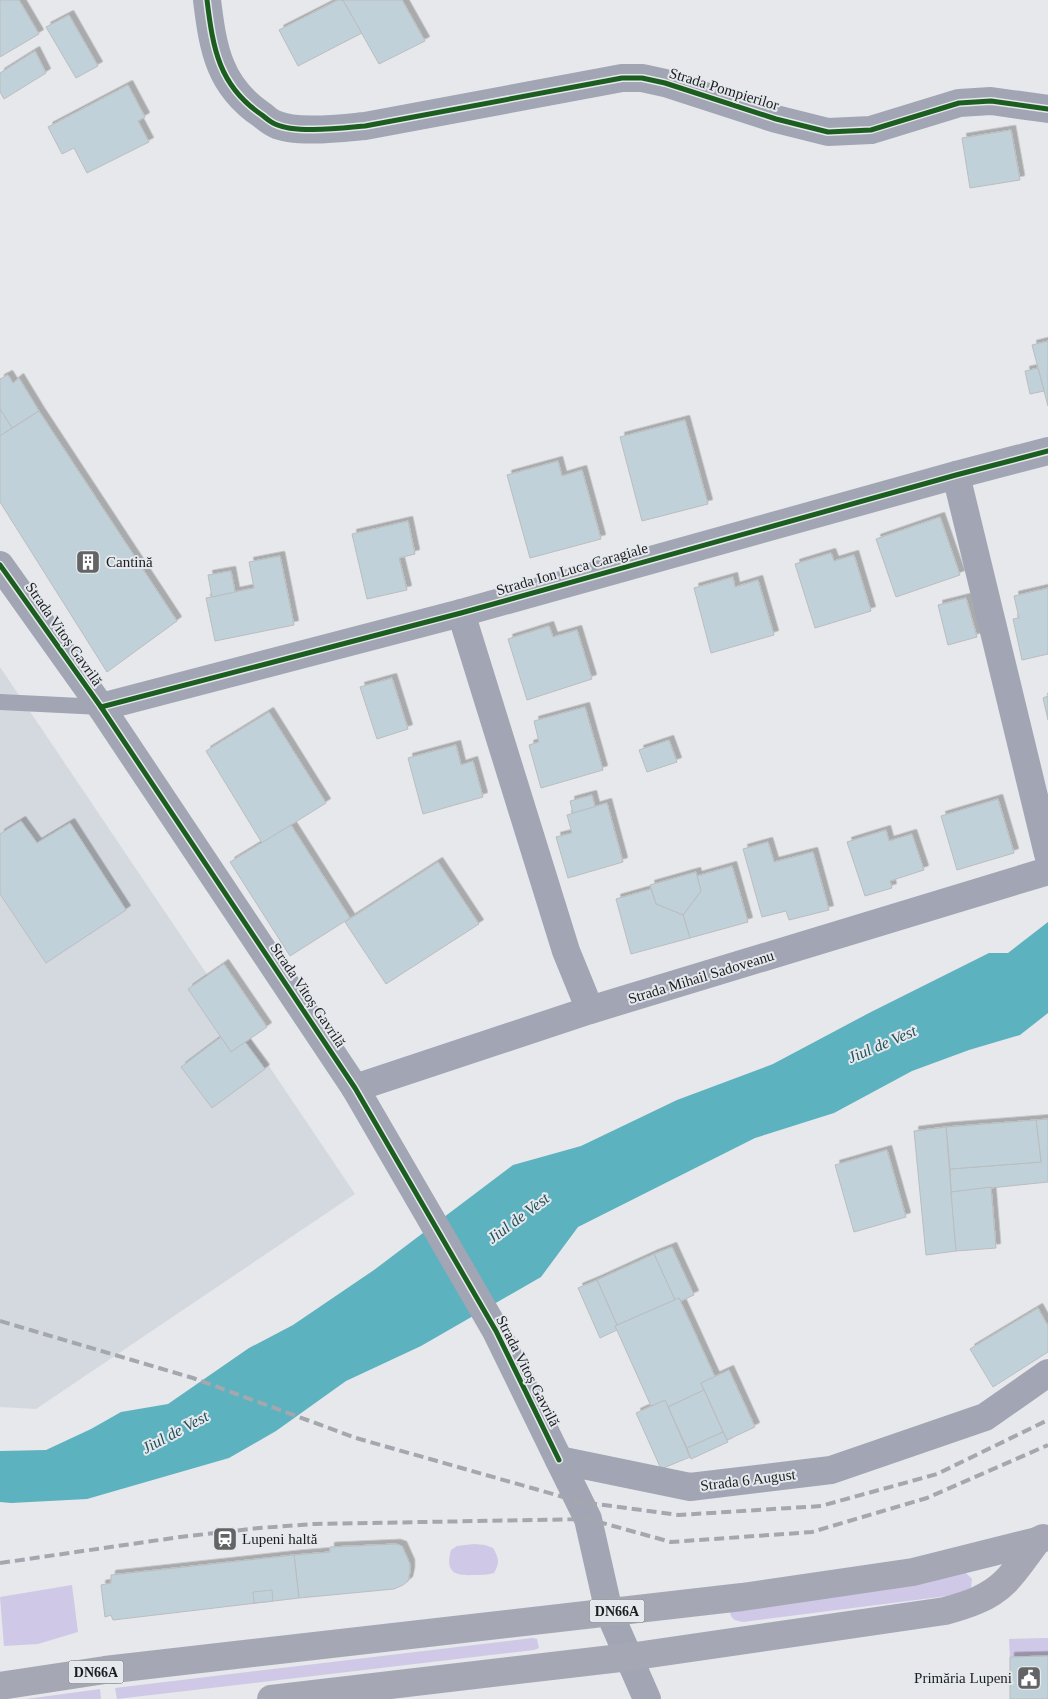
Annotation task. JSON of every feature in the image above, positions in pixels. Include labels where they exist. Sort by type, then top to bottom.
[{"type":"main road","name":"DN66A","points":[[0,1686],[105,1670],[742,1596],[913,1572],[1044,1541]]},
{"type":"main road","name":"DN66A","points":[[271,1699],[629,1657],[945,1611],[966,1605],[988,1595],[1006,1582],[1044,1541]]},
{"type":"street","name":"Strada Pompierilor","points":[[207,0],[215,50],[234,91],[251,108],[276,125],[302,129],[330,130],[365,126],[622,78],[642,78],[665,83],[776,119],[828,132],[871,130],[959,103],[991,101],[1048,109]]},
{"type":"street","name":"Strada Ion Luca Caragiale","points":[[101,707],[461,612],[1048,451]]},
{"type":"street","points":[[956,475],[1048,854]]},
{"type":"street","name":"Strada Vitoș Gavrilă","points":[[0,564],[101,707],[355,1088],[496,1332],[559,1460]]},
{"type":"street","points":[[461,612],[566,951],[590,1010]]},
{"type":"street","name":"Strada Mihail Sadoveanu","points":[[355,1088],[590,1010],[1048,871]]},
{"type":"street","name":"Strada 6 August","points":[[559,1460],[690,1487],[831,1470],[985,1417],[1048,1373]]},
{"type":"street","points":[[559,1460],[588,1519],[609,1612],[647,1699]]},
{"type":"lane","points":[[0,702],[101,707]]},
{"type":"shaded area","points":[[0,667],[355,1194],[36,1409],[0,1407]]},
{"type":"shaded area","points":[[474,1544],[493,1548],[498,1560],[494,1573],[461,1575],[450,1568],[449,1557],[451,1550],[457,1546]]},
{"type":"shaded area","points":[[962,1572],[972,1579],[971,1588],[955,1595],[743,1622],[734,1619],[730,1614],[730,1611]]},
{"type":"shaded area","points":[[72,1585],[78,1632],[38,1644],[4,1646],[0,1597]]},
{"type":"shaded area","points":[[532,1638],[537,1639],[539,1648],[117,1699],[115,1688]]},
{"type":"shaded area","points":[[1048,1638],[1048,1656],[1010,1657],[1009,1639]]},
{"type":"shaded area","points":[[100,1689],[101,1699],[26,1699]]},
{"type":"water","name":"Jiul de Vest","points":[[1048,922],[1048,1013],[1020,1035],[969,1050],[912,1071],[834,1113],[755,1138],[578,1227],[541,1277],[421,1346],[346,1381],[276,1431],[229,1458],[87,1499],[0,1502],[0,1451],[46,1450],[91,1429],[121,1412],[168,1404],[249,1348],[293,1325],[374,1270],[513,1165],[581,1146],[677,1100],[773,1064],[989,953],[1008,953]]},
{"type":"building","points":[[19,0],[39,34],[0,57],[0,1]]},
{"type":"building","points":[[338,0],[343,0],[362,33],[298,66],[279,30]]},
{"type":"building","points":[[343,0],[402,0],[425,41],[379,64]]},
{"type":"building","points":[[69,15],[98,66],[76,78],[46,27]]},
{"type":"building","points":[[35,51],[46,73],[4,99],[0,92],[0,73]]},
{"type":"building","points":[[128,85],[145,117],[138,121],[149,142],[87,173],[74,148],[62,154],[48,127]]},
{"type":"building","points":[[1011,130],[1020,180],[970,188],[962,138]]},
{"type":"building","points":[[1048,341],[1048,406],[1032,345]]},
{"type":"building","points":[[1038,368],[1044,391],[1030,394],[1025,371]]},
{"type":"building","points":[[8,375],[13,383],[19,378],[39,411],[12,428],[0,409],[0,379]]},
{"type":"building","points":[[0,409],[12,428],[0,436]]},
{"type":"building","name":"Cantină","points":[[39,411],[177,621],[107,672],[0,502],[0,436]]},
{"type":"building","points":[[685,420],[708,504],[642,521],[620,437]]},
{"type":"building","points":[[558,461],[562,476],[582,470],[601,539],[530,558],[507,475]]},
{"type":"building","points":[[940,517],[960,575],[896,597],[876,539]]},
{"type":"building","points":[[408,521],[415,554],[399,558],[407,590],[367,599],[352,534]]},
{"type":"building","points":[[831,553],[834,561],[854,555],[871,611],[815,628],[795,564]]},
{"type":"building","points":[[280,556],[294,625],[215,641],[206,598],[254,588],[249,562]]},
{"type":"building","points":[[231,571],[235,592],[212,597],[208,575]]},
{"type":"building","points":[[733,577],[735,587],[758,580],[774,635],[711,653],[694,588]]},
{"type":"building","points":[[1048,588],[1048,654],[1022,660],[1013,619],[1019,618],[1014,596]]},
{"type":"building","points":[[966,598],[977,637],[948,645],[938,605]]},
{"type":"building","points":[[549,626],[553,637],[577,630],[592,679],[527,700],[508,639]]},
{"type":"building","points":[[392,678],[408,729],[377,739],[360,687]]},
{"type":"building","points":[[1048,696],[1048,720],[1043,698]]},
{"type":"building","points":[[585,707],[603,770],[541,788],[529,745],[539,742],[534,721]]},
{"type":"building","points":[[269,712],[326,803],[262,843],[206,751]]},
{"type":"building","points":[[669,740],[677,762],[647,772],[639,750]]},
{"type":"building","points":[[456,745],[461,765],[473,761],[483,797],[423,814],[408,758]]},
{"type":"building","points":[[592,795],[595,807],[573,813],[570,801]]},
{"type":"building","points":[[998,799],[1014,853],[957,870],[941,816]]},
{"type":"building","points":[[607,803],[623,862],[568,878],[556,837],[572,833],[567,815]]},
{"type":"building","points":[[21,821],[37,843],[70,823],[126,910],[46,963],[0,894],[0,834]]},
{"type":"building","points":[[291,825],[350,918],[290,956],[230,862]]},
{"type":"building","points":[[886,830],[889,841],[912,834],[924,870],[890,881],[892,888],[865,896],[847,842]]},
{"type":"building","points":[[768,842],[774,862],[813,852],[829,910],[789,920],[786,911],[762,917],[743,849]]},
{"type":"building","points":[[438,862],[479,924],[386,984],[345,922]]},
{"type":"building","points":[[732,866],[748,922],[690,938],[683,915],[701,891],[697,876]]},
{"type":"building","points":[[696,872],[701,891],[683,915],[656,904],[650,885]]},
{"type":"building","points":[[651,889],[656,904],[683,915],[690,938],[631,954],[616,899]]},
{"type":"building","points":[[224,964],[267,1027],[231,1052],[188,989]]},
{"type":"building","points":[[221,1037],[231,1052],[245,1042],[265,1069],[212,1108],[181,1067]]},
{"type":"building","points":[[1048,1119],[1048,1182],[951,1192],[950,1169],[1041,1162],[1036,1120]]},
{"type":"building","points":[[1036,1120],[1041,1162],[950,1169],[946,1127]]},
{"type":"building","points":[[946,1127],[956,1251],[926,1255],[914,1131]]},
{"type":"building","points":[[887,1150],[906,1217],[854,1232],[835,1165]]},
{"type":"building","points":[[991,1187],[996,1248],[956,1251],[951,1192]]},
{"type":"building","points":[[672,1247],[694,1295],[681,1301],[679,1298],[675,1300],[654,1254]]},
{"type":"building","points":[[654,1254],[675,1300],[617,1325],[597,1280]]},
{"type":"building","points":[[597,1280],[617,1325],[615,1326],[617,1330],[600,1338],[578,1288]]},
{"type":"building","points":[[679,1298],[715,1377],[701,1383],[704,1390],[668,1407],[665,1400],[651,1406],[615,1326]]},
{"type":"building","points":[[1038,1308],[1048,1326],[1048,1352],[993,1387],[970,1349]]},
{"type":"building","points":[[729,1370],[755,1427],[727,1440],[701,1383]]},
{"type":"building","points":[[704,1390],[723,1432],[687,1448],[668,1407]]},
{"type":"building","points":[[665,1400],[690,1457],[661,1469],[636,1413]]},
{"type":"building","points":[[723,1432],[728,1442],[691,1459],[687,1448]]},
{"type":"building","points":[[396,1544],[402,1546],[410,1564],[408,1581],[403,1585],[394,1589],[299,1598],[294,1555],[330,1552],[330,1547]]},
{"type":"building","name":"Lupeni haltă","points":[[294,1555],[299,1598],[113,1620],[111,1615],[105,1617],[101,1585],[111,1583],[111,1575]]},
{"type":"building","points":[[272,1590],[273,1601],[254,1603],[253,1592]]},
{"type":"building","name":"Primăria Lupeni","points":[[1048,1656],[1048,1699],[1010,1699],[1010,1657]]},
{"type":"railway","points":[[0,1321],[193,1378],[356,1438],[581,1502],[679,1515],[821,1506],[937,1474],[1048,1420]]},
{"type":"railway","points":[[0,1563],[180,1537],[314,1524],[588,1519],[671,1542],[812,1532],[927,1498],[1048,1445]]},
{"type":"cycle path","points":[[207,0],[212,35],[227,79],[236,92],[268,120],[275,124],[295,129],[319,130],[365,126],[622,78],[642,78],[665,83],[776,119],[828,132],[871,130],[959,103],[991,101],[1048,109]]},
{"type":"cycle path","points":[[101,707],[461,613],[1048,451]]},
{"type":"cycle path","points":[[0,565],[101,707],[355,1088],[496,1331],[559,1460]]},
{"type":"place","name":"Cantină","points":[[88,562]]},
{"type":"place","name":"Lupeni haltă","points":[[225,1539]]},
{"type":"place","name":"Primăria Lupeni","points":[[1029,1678]]}]
